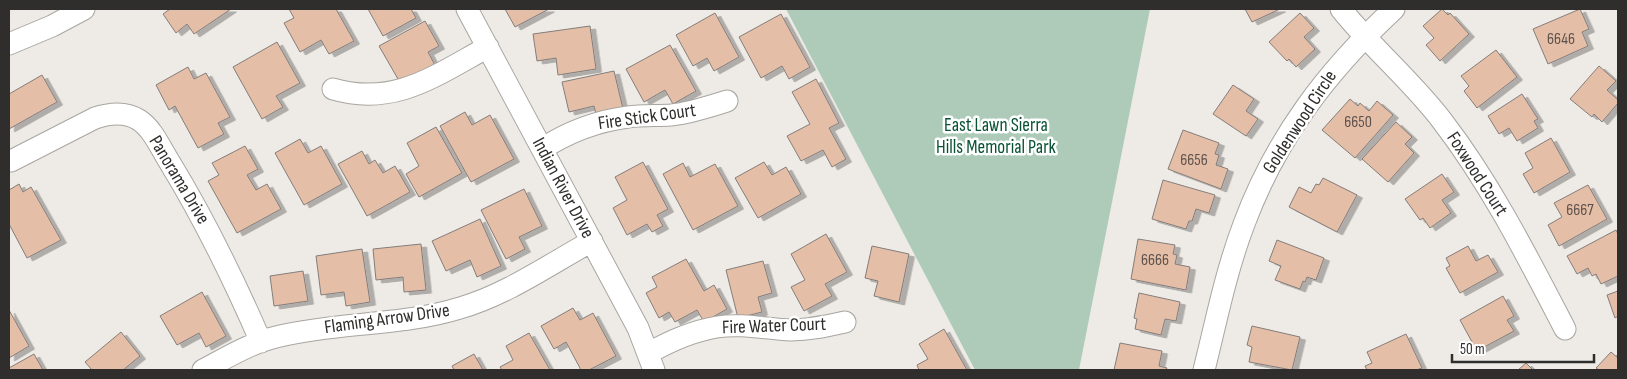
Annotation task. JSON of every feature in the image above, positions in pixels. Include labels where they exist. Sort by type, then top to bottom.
[{"type":"street","points":[[9,44],[52,26],[84,9]]},
{"type":"street","name":"Indian River Drive","points":[[467,9],[592,241],[652,362]]},
{"type":"street","name":"Foxwood Court","points":[[1342,9],[1443,121],[1481,175],[1503,212],[1564,329]]},
{"type":"street","name":"Goldenwood Circle","points":[[1204,370],[1233,255],[1262,181],[1276,153],[1301,113],[1337,65],[1394,9]]},
{"type":"street","points":[[333,89],[363,95],[393,93],[419,84],[488,47]]},
{"type":"street","name":"Fire Stick Court","points":[[542,149],[577,130],[603,121],[629,116],[701,110],[727,101]]},
{"type":"street","name":"Panorama Drive","points":[[11,161],[95,118],[110,113],[125,114],[139,120],[150,130],[196,206],[232,274],[261,342]]},
{"type":"street","name":"Flaming Arrow Drive","points":[[204,370],[234,353],[261,342],[292,333],[428,316],[460,308],[490,297],[592,241]]},
{"type":"street","name":"Fire Water Court","points":[[652,362],[688,334],[718,327],[748,325],[791,330],[818,328],[845,322]]},
{"type":"green space","name":"East Lawn Sierra Hills Memorial Park","points":[[786,9],[1150,9],[1079,370],[975,370]]},
{"type":"building","points":[[170,9],[231,9],[194,34],[187,24],[176,33],[163,14]]},
{"type":"building","points":[[289,9],[336,9],[354,41],[329,54],[321,40],[300,52],[284,23],[294,18]]},
{"type":"building","points":[[368,9],[411,9],[416,18],[383,36]]},
{"type":"building","points":[[505,9],[549,9],[515,27]]},
{"type":"building","points":[[1245,9],[1280,9],[1252,22]]},
{"type":"building","points":[[1442,9],[1448,15],[1450,13],[1469,34],[1440,61],[1426,45],[1434,38],[1423,26]]},
{"type":"building","points":[[1580,9],[1589,29],[1582,32],[1588,46],[1548,64],[1533,29]]},
{"type":"building","points":[[715,13],[739,57],[714,71],[707,58],[693,66],[676,35]]},
{"type":"building","points":[[1300,13],[1314,28],[1304,37],[1315,49],[1296,67],[1289,59],[1287,61],[1269,42]]},
{"type":"building","points":[[781,14],[810,67],[789,79],[782,66],[761,78],[739,37]]},
{"type":"building","points":[[425,21],[439,46],[428,52],[436,67],[402,86],[379,46]]},
{"type":"building","points":[[590,26],[596,69],[558,75],[556,58],[537,61],[533,34]]},
{"type":"building","points":[[277,42],[300,83],[276,96],[283,107],[262,119],[233,67]]},
{"type":"building","points":[[670,45],[696,91],[673,104],[665,90],[644,102],[626,69]]},
{"type":"building","points":[[1496,50],[1517,77],[1477,108],[1464,91],[1469,86],[1461,76]]},
{"type":"building","points":[[1599,66],[1616,81],[1607,90],[1618,100],[1618,103],[1602,122],[1594,114],[1592,117],[1570,99]]},
{"type":"building","points":[[188,67],[194,79],[206,73],[230,117],[218,123],[224,134],[198,148],[175,106],[169,110],[156,85]]},
{"type":"building","points":[[614,71],[624,113],[597,119],[594,106],[569,112],[562,82]]},
{"type":"building","points":[[42,75],[57,102],[9,129],[9,94]]},
{"type":"building","points":[[816,79],[839,123],[829,128],[846,159],[832,167],[823,150],[801,161],[787,136],[810,124],[792,92]]},
{"type":"building","points":[[1233,85],[1254,99],[1246,111],[1258,119],[1246,136],[1213,114]]},
{"type":"building","points":[[1522,94],[1538,119],[1534,121],[1538,128],[1517,141],[1509,128],[1499,134],[1488,116]]},
{"type":"building","points":[[1350,99],[1358,106],[1360,103],[1369,111],[1377,101],[1393,115],[1355,158],[1322,130]]},
{"type":"building","points":[[465,112],[472,125],[490,115],[514,159],[471,182],[440,126]]},
{"type":"building","points":[[1396,122],[1412,137],[1405,144],[1414,153],[1388,182],[1362,159]]},
{"type":"building","points":[[436,127],[462,173],[419,197],[406,174],[419,166],[407,143]]},
{"type":"building","points":[[1183,130],[1219,143],[1215,154],[1219,155],[1216,165],[1228,169],[1221,189],[1168,169]]},
{"type":"building","points":[[1551,138],[1570,172],[1534,193],[1523,174],[1533,168],[1525,153]]},
{"type":"building","points":[[300,139],[308,153],[321,146],[342,184],[304,205],[275,153]]},
{"type":"building","points":[[245,146],[258,169],[247,175],[256,190],[267,184],[281,209],[237,233],[208,181],[219,175],[212,163]]},
{"type":"building","points":[[362,151],[369,164],[375,160],[383,173],[395,166],[410,192],[367,216],[338,164]]},
{"type":"building","points":[[643,162],[668,209],[657,215],[663,226],[652,232],[647,224],[627,235],[613,208],[627,200],[615,177]]},
{"type":"building","points":[[764,162],[772,175],[786,167],[801,194],[758,218],[735,178]]},
{"type":"building","points":[[683,163],[690,177],[715,164],[738,206],[693,230],[663,174]]},
{"type":"building","points":[[1442,174],[1454,192],[1442,200],[1451,213],[1430,228],[1423,218],[1420,220],[1405,199]]},
{"type":"building","points":[[1323,178],[1357,195],[1337,232],[1289,207],[1299,187],[1311,193],[1316,184],[1319,185]]},
{"type":"building","points":[[1163,180],[1215,195],[1209,213],[1196,209],[1192,221],[1189,221],[1186,229],[1152,219]]},
{"type":"building","points":[[19,184],[23,192],[31,187],[61,240],[27,258],[9,224],[9,190]]},
{"type":"building","points":[[1588,185],[1607,219],[1559,246],[1548,225],[1562,217],[1554,203]]},
{"type":"building","points":[[524,189],[542,226],[519,237],[525,249],[506,259],[481,210]]},
{"type":"building","points":[[480,219],[501,266],[477,277],[470,260],[446,271],[432,241]]},
{"type":"building","points":[[1616,230],[1618,234],[1618,276],[1601,284],[1596,274],[1592,276],[1588,268],[1577,274],[1567,256]]},
{"type":"building","points":[[826,234],[847,272],[825,284],[832,296],[804,311],[791,287],[805,280],[791,254]]},
{"type":"building","points":[[1138,239],[1175,245],[1173,254],[1177,255],[1175,264],[1190,267],[1186,290],[1131,279]]},
{"type":"building","points":[[1277,240],[1324,258],[1316,280],[1307,277],[1300,289],[1275,280],[1281,266],[1269,261]]},
{"type":"building","points":[[421,244],[426,290],[404,292],[403,277],[376,280],[373,249]]},
{"type":"building","points":[[872,246],[909,254],[899,302],[874,296],[878,281],[865,278]]},
{"type":"building","points":[[1468,246],[1476,261],[1488,255],[1498,272],[1460,293],[1446,268],[1450,266],[1446,258]]},
{"type":"building","points":[[362,249],[370,302],[346,306],[344,292],[321,295],[316,256]]},
{"type":"building","points":[[686,259],[704,291],[714,285],[727,309],[704,322],[697,310],[675,322],[669,312],[659,318],[646,293],[657,287],[652,277]]},
{"type":"building","points":[[763,261],[772,293],[758,297],[762,312],[738,318],[726,270]]},
{"type":"building","points":[[303,271],[308,301],[274,306],[270,276]]},
{"type":"building","points":[[1618,291],[1618,316],[1615,318],[1607,295]]},
{"type":"building","points":[[202,292],[226,336],[206,347],[199,333],[177,345],[160,316]]},
{"type":"building","points":[[1139,293],[1180,302],[1176,321],[1165,319],[1161,335],[1135,329],[1137,319],[1134,318]]},
{"type":"building","points":[[1503,296],[1514,316],[1507,320],[1514,331],[1477,351],[1460,320]]},
{"type":"building","points":[[573,308],[580,320],[593,313],[616,356],[589,370],[581,370],[566,342],[554,349],[541,326]]},
{"type":"building","points":[[9,310],[29,346],[9,358]]},
{"type":"building","points":[[1252,326],[1300,337],[1292,370],[1249,362],[1252,347],[1247,345]]},
{"type":"building","points":[[944,329],[967,370],[919,370],[917,365],[928,359],[919,344]]},
{"type":"building","points":[[121,332],[140,356],[123,370],[92,370],[85,362]]},
{"type":"building","points":[[529,333],[550,370],[502,370],[500,367],[513,360],[506,346]]},
{"type":"building","points":[[1406,334],[1422,368],[1416,370],[1367,370],[1365,366],[1372,363],[1367,352]]},
{"type":"building","points":[[1120,343],[1162,351],[1159,366],[1167,368],[1166,370],[1114,370]]},
{"type":"building","points":[[1611,352],[1618,358],[1618,370],[1599,370],[1596,368]]},
{"type":"building","points":[[34,354],[43,370],[9,370],[9,368]]},
{"type":"building","points":[[474,354],[483,370],[454,370],[452,366]]},
{"type":"building","points":[[1526,363],[1533,370],[1518,370]]}]
